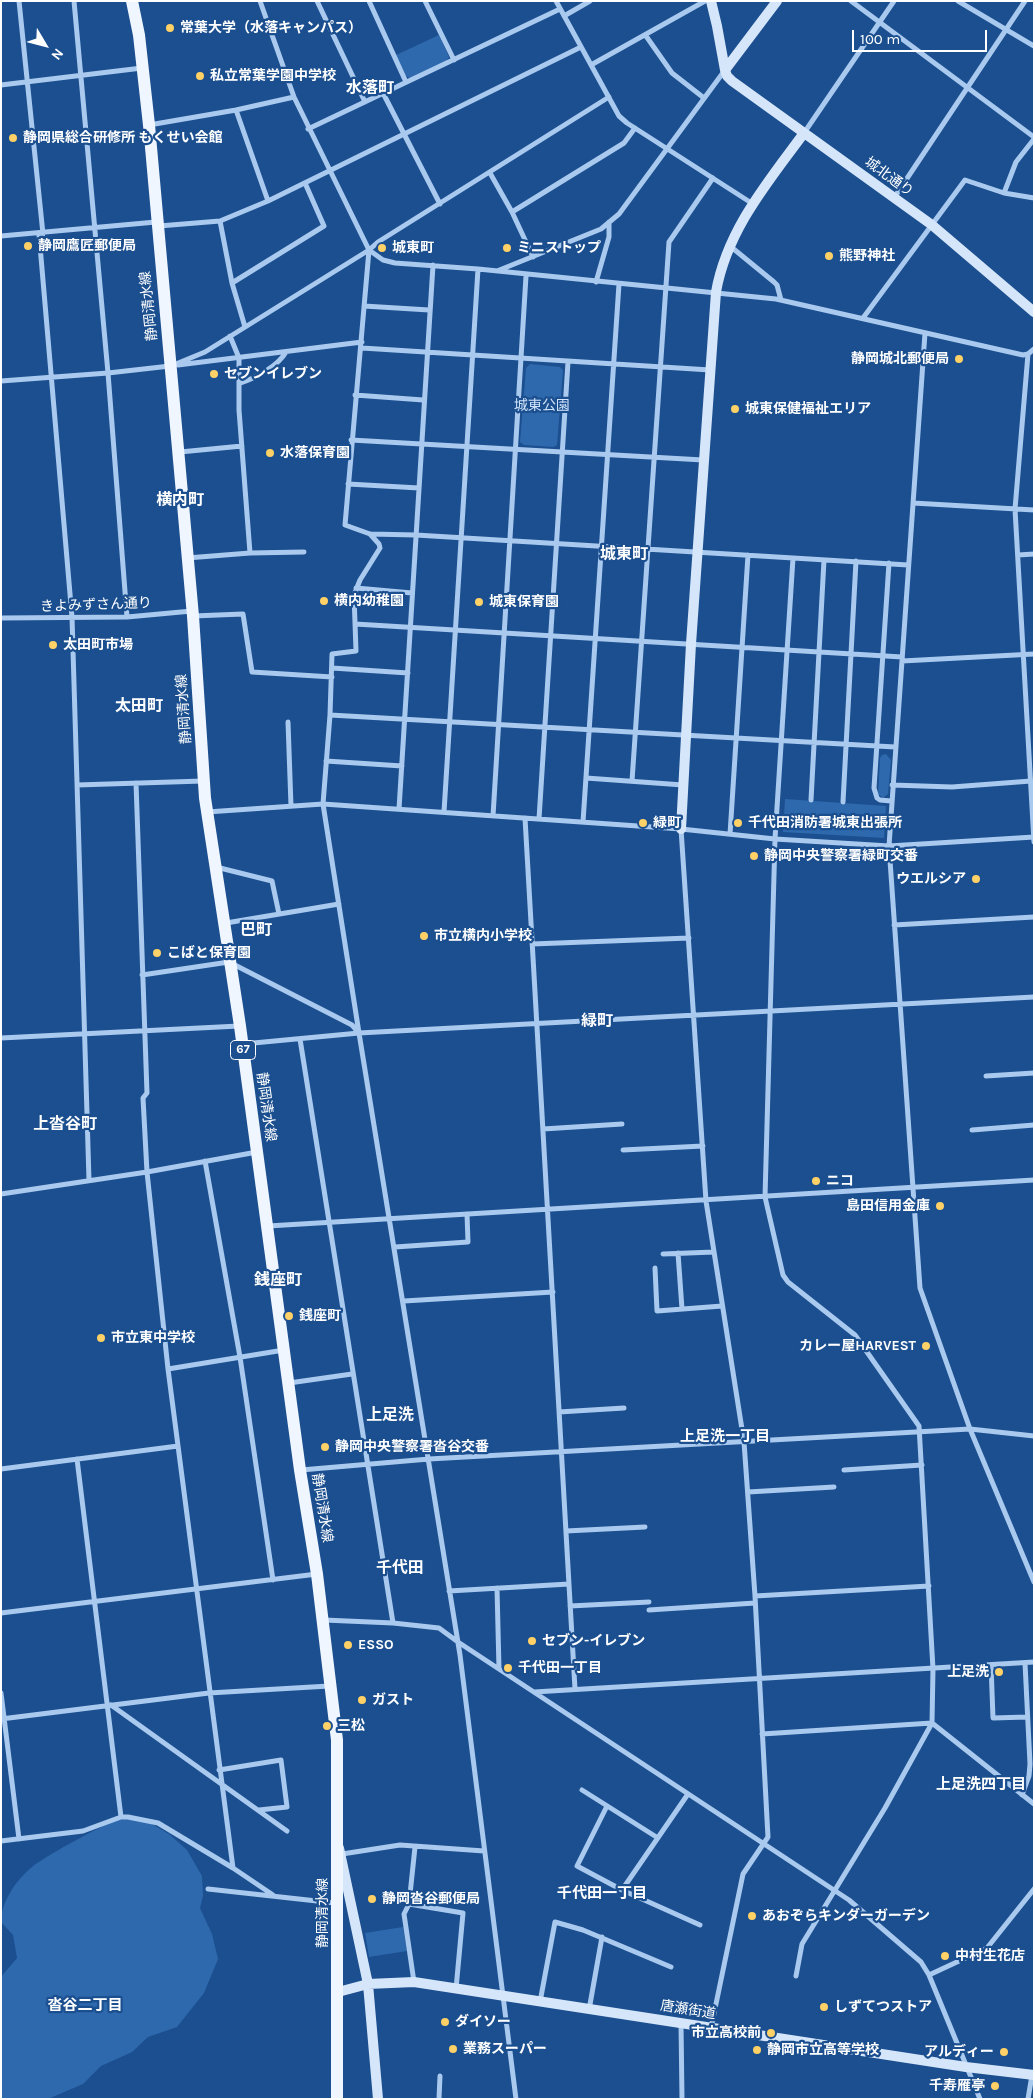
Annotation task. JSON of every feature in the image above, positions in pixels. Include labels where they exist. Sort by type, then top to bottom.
[{"type":"main road","name":"静岡清水線","points":[[132,1],[139,35],[149,125],[156,224],[193,613],[203,781],[223,924],[240,1026],[300,1470],[317,1574],[338,1740],[340,1849],[337,2099]]},
{"type":"street","points":[[19,1],[41,234],[72,618],[89,1180]]},
{"type":"street","points":[[74,1],[108,373],[127,617]]},
{"type":"street","points":[[260,1],[294,97],[308,128],[331,170],[369,250],[383,260],[395,263],[478,269],[526,276],[716,292],[781,300],[1028,354]]},
{"type":"street","points":[[317,1],[365,102]]},
{"type":"street","points":[[369,1],[406,82]]},
{"type":"street","points":[[425,1],[454,60]]},
{"type":"street","points":[[556,1],[619,116],[753,204]]},
{"type":"street","points":[[564,16],[590,1]]},
{"type":"street","points":[[591,65],[646,36],[705,1]]},
{"type":"street","points":[[711,1],[718,26],[725,70]]},
{"type":"street","points":[[496,271],[601,229],[619,214],[777,1]]},
{"type":"street","points":[[851,1],[1034,138],[1016,162],[1004,193]]},
{"type":"street","points":[[711,2028],[743,1874],[768,1837],[755,1596],[744,1442],[706,1200],[681,829],[691,644],[716,292],[729,246],[753,204],[894,1]]},
{"type":"street","points":[[958,1],[1034,46]]},
{"type":"street","points":[[894,198],[1025,1]]},
{"type":"street","points":[[308,128],[560,9]]},
{"type":"street","points":[[646,36],[672,73],[704,98]]},
{"type":"street","points":[[1,236],[95,228],[220,221],[268,201],[581,47]]},
{"type":"street","points":[[1,85],[143,68]]},
{"type":"street","name":"城北通り","points":[[725,70],[727,76],[732,81],[932,225],[1034,312]]},
{"type":"street","points":[[383,93],[440,204]]},
{"type":"street","points":[[149,125],[236,110],[294,97]]},
{"type":"street","points":[[170,366],[205,352],[609,97]]},
{"type":"street","points":[[236,110],[268,201]]},
{"type":"street","points":[[512,212],[624,143],[635,128]]},
{"type":"street","points":[[490,173],[512,212],[533,257]]},
{"type":"street","points":[[632,781],[669,242],[713,178]]},
{"type":"street","points":[[863,318],[965,180],[1004,193],[1034,198]]},
{"type":"street","points":[[232,283],[324,226],[304,183]]},
{"type":"street","points":[[220,221],[232,283],[245,327]]},
{"type":"street","points":[[596,282],[609,237],[609,222]]},
{"type":"street","points":[[729,246],[777,285],[781,300]]},
{"type":"street","points":[[369,250],[345,525],[370,534],[416,535],[908,564]]},
{"type":"street","points":[[399,809],[426,352],[433,265]]},
{"type":"street","points":[[444,812],[478,269]]},
{"type":"street","points":[[493,816],[526,276]]},
{"type":"street","points":[[583,822],[620,284]]},
{"type":"street","points":[[364,306],[429,310]]},
{"type":"street","points":[[925,333],[888,846],[920,1288],[970,1429],[1034,1582]]},
{"type":"street","points":[[230,336],[239,358],[239,410],[250,553]]},
{"type":"street","points":[[1,382],[108,373],[362,345],[473,356],[710,370]]},
{"type":"street","points":[[1034,349],[1028,354],[1015,509],[1034,842]]},
{"type":"street","points":[[240,383],[250,380],[282,359],[286,352]]},
{"type":"street","points":[[539,819],[568,362]]},
{"type":"street","points":[[355,395],[423,400]]},
{"type":"street","points":[[351,440],[703,460]]},
{"type":"street","points":[[178,452],[242,446]]},
{"type":"street","points":[[348,484],[419,488]]},
{"type":"street","points":[[913,503],[1034,510]]},
{"type":"street","points":[[370,534],[379,544],[380,548],[356,588],[354,595],[356,652],[332,654],[330,715],[323,804],[458,1642],[516,2099]]},
{"type":"street","points":[[187,558],[250,553],[304,552]]},
{"type":"street","points":[[1018,555],[1034,554]]},
{"type":"street","points":[[730,834],[748,555]]},
{"type":"street","points":[[793,558],[775,839],[765,1196],[783,1275],[788,1282],[855,1335],[919,1426],[933,1668],[932,1723],[885,1808],[802,1944],[796,1976]]},
{"type":"street","points":[[811,800],[824,560]]},
{"type":"street","points":[[843,802],[856,562]]},
{"type":"street","points":[[889,563],[875,794],[880,800],[891,801]]},
{"type":"street","points":[[356,588],[412,593]]},
{"type":"street","name":"きよみずさん通り","points":[[1,618],[127,617],[193,613],[243,614],[252,672],[332,677]]},
{"type":"street","points":[[355,624],[883,655],[902,659],[1034,654]]},
{"type":"street","points":[[332,668],[408,673]]},
{"type":"street","points":[[1026,704],[1034,704]]},
{"type":"street","points":[[330,715],[895,747]]},
{"type":"street","points":[[288,722],[291,806]]},
{"type":"street","points":[[326,761],[402,766]]},
{"type":"street","points":[[586,778],[683,785]]},
{"type":"street","points":[[77,785],[203,781]]},
{"type":"street","points":[[892,785],[952,787],[1031,781]]},
{"type":"street","points":[[136,784],[147,1093],[143,1098],[147,1172],[168,1369],[233,1868]]},
{"type":"street","points":[[207,812],[323,804],[681,829],[775,839],[888,846],[1034,837]]},
{"type":"street","points":[[525,818],[575,1689]]},
{"type":"street","points":[[216,866],[272,881],[279,914]]},
{"type":"street","points":[[223,924],[339,904]]},
{"type":"street","points":[[894,925],[1034,917]]},
{"type":"street","points":[[532,944],[689,938]]},
{"type":"street","points":[[142,975],[229,962],[352,1025],[359,1033]]},
{"type":"street","points":[[242,1044],[359,1033],[1034,997]]},
{"type":"street","points":[[1,1038],[240,1026]]},
{"type":"street","points":[[300,1039],[366,1465],[393,1623]]},
{"type":"street","points":[[986,1076],[1034,1073]]},
{"type":"street","points":[[543,1129],[622,1124]]},
{"type":"street","points":[[972,1130],[1034,1125]]},
{"type":"street","points":[[623,1150],[703,1146]]},
{"type":"street","points":[[1,1194],[147,1172],[257,1152]]},
{"type":"street","points":[[205,1161],[240,1357],[273,1580]]},
{"type":"street","points":[[267,1226],[1034,1180]]},
{"type":"street","points":[[394,1247],[468,1242],[467,1214]]},
{"type":"street","points":[[663,1254],[714,1252]]},
{"type":"street","points":[[678,1253],[682,1309]]},
{"type":"street","points":[[655,1268],[657,1311],[722,1306]]},
{"type":"street","points":[[404,1301],[553,1292]]},
{"type":"street","points":[[168,1369],[285,1350]]},
{"type":"street","points":[[289,1384],[352,1374]]},
{"type":"street","points":[[559,1412],[624,1408]]},
{"type":"street","points":[[300,1470],[428,1459],[970,1429],[1034,1436]]},
{"type":"street","points":[[1,1469],[178,1446]]},
{"type":"street","points":[[76,1459],[121,1816]]},
{"type":"street","points":[[844,1470],[922,1465]]},
{"type":"street","points":[[748,1492],[834,1487]]},
{"type":"street","points":[[566,1531],[645,1527]]},
{"type":"street","points":[[1,1613],[317,1574]]},
{"type":"street","points":[[449,1591],[569,1584]]},
{"type":"street","points":[[755,1596],[929,1586]]},
{"type":"street","points":[[496,1588],[499,1669]]},
{"type":"street","points":[[570,1606],[649,1602]]},
{"type":"street","points":[[650,1610],[755,1603]]},
{"type":"street","points":[[323,1620],[393,1623],[439,1628],[849,1900],[921,1962],[929,1975],[980,2099]]},
{"type":"street","points":[[533,1692],[1034,1662]]},
{"type":"street","points":[[1022,1795],[1029,1776],[1030,1764],[1025,1663]]},
{"type":"street","points":[[991,1665],[994,1718],[1027,1717]]},
{"type":"street","points":[[3,1718],[209,1693],[330,1686]]},
{"type":"street","points":[[1,1693],[19,1839]]},
{"type":"street","points":[[108,1704],[287,1831]]},
{"type":"street","points":[[762,1734],[932,1723],[1034,1804]]},
{"type":"street","points":[[220,1770],[281,1760],[287,1807],[258,1810]]},
{"type":"street","points":[[582,1790],[658,1838]]},
{"type":"street","points":[[622,1890],[688,1794]]},
{"type":"street","points":[[608,1806],[577,1866],[622,1890],[700,1925]]},
{"type":"street","points":[[1,1841],[83,1831],[121,1816],[145,1819],[158,1823],[233,1868],[273,1896]]},
{"type":"street","points":[[378,2099],[368,1984],[340,1849],[400,1845],[484,1851]]},
{"type":"street","points":[[414,1982],[404,1914],[409,1904],[415,1847]]},
{"type":"street","points":[[208,1889],[338,1904]]},
{"type":"street","points":[[929,1975],[987,1948],[1034,1890]]},
{"type":"street","points":[[409,1904],[463,1913],[456,1989]]},
{"type":"street","points":[[540,2002],[555,1922],[602,1937],[671,1966]]},
{"type":"street","points":[[589,2010],[602,1937]]},
{"type":"street","name":"唐瀬街道","points":[[338,1992],[368,1984],[414,1982],[966,2067],[1033,2075]]},
{"type":"street","points":[[680,2023],[682,2099]]},
{"type":"street","points":[[1028,2099],[1033,2075]]},
{"type":"street","points":[[439,2099],[440,2076]]},
{"type":"green space","points":[[439,35],[449,57],[446,61],[410,78],[406,76],[396,55]]},
{"type":"green space","name":"城東公園","points":[[530,364],[560,367],[563,370],[557,445],[554,447],[524,445],[520,442],[526,368]]},
{"type":"green space","points":[[886,754],[891,760],[888,794],[883,798],[878,794],[880,758]]},
{"type":"green space","points":[[785,799],[886,806],[884,838],[783,832]]},
{"type":"green space","points":[[131,1819],[150,1823],[169,1834],[187,1850],[202,1876],[203,1896],[200,1908],[212,1934],[218,1959],[204,1993],[177,2027],[148,2037],[132,2052],[101,2066],[83,2084],[48,2099],[1,2099],[1,1977],[17,1958],[13,1935],[1,1922],[7,1899],[20,1878],[39,1862],[101,1827],[119,1820]]},
{"type":"green space","points":[[403,1927],[407,1951],[369,1957],[365,1933]]},
{"type":"place","name":"常葉大学（水落キャンパス）","points":[[170,28]]},
{"type":"place","name":"私立常葉学園中学校","points":[[200,76]]},
{"type":"place","name":"静岡県総合研修所 もくせい会館","points":[[13,138]]},
{"type":"place","name":"静岡鷹匠郵便局","points":[[28,246]]},
{"type":"place","name":"城東町","points":[[382,248]]},
{"type":"place","name":"ミニストップ","points":[[507,248]]},
{"type":"place","name":"熊野神社","points":[[829,256]]},
{"type":"place","name":"静岡城北郵便局","points":[[959,359]]},
{"type":"place","name":"セブンイレブン","points":[[214,374]]},
{"type":"place","name":"城東保健福祉エリア","points":[[735,409]]},
{"type":"place","name":"水落保育園","points":[[270,453]]},
{"type":"place","name":"横内幼稚園","points":[[324,601]]},
{"type":"place","name":"城東保育園","points":[[479,602]]},
{"type":"place","name":"太田町市場","points":[[53,645]]},
{"type":"place","name":"緑町","points":[[643,823]]},
{"type":"place","name":"千代田消防署城東出張所","points":[[738,823]]},
{"type":"place","name":"静岡中央警察署緑町交番","points":[[754,856]]},
{"type":"place","name":"ウエルシア","points":[[976,879]]},
{"type":"place","name":"市立横内小学校","points":[[424,936]]},
{"type":"place","name":"こばと保育園","points":[[157,953]]},
{"type":"place","name":"ニコ","points":[[816,1181]]},
{"type":"place","name":"島田信用金庫","points":[[940,1206]]},
{"type":"place","name":"銭座町","points":[[289,1316]]},
{"type":"place","name":"市立東中学校","points":[[101,1338]]},
{"type":"place","name":"カレー屋HARVEST","points":[[926,1346]]},
{"type":"place","name":"静岡中央警察署沓谷交番","points":[[325,1447]]},
{"type":"place","name":"セブン-イレブン","points":[[532,1641]]},
{"type":"place","name":"ESSO","points":[[348,1645]]},
{"type":"place","name":"千代田一丁目","points":[[508,1668]]},
{"type":"place","name":"上足洗","points":[[999,1672]]},
{"type":"place","name":"ガスト","points":[[362,1700]]},
{"type":"place","name":"三松","points":[[327,1726]]},
{"type":"place","name":"静岡沓谷郵便局","points":[[372,1899]]},
{"type":"place","name":"あおぞらキンダーガーデン","points":[[752,1916]]},
{"type":"place","name":"中村生花店","points":[[945,1956]]},
{"type":"place","name":"しずてつストア","points":[[824,2007]]},
{"type":"place","name":"ダイソー","points":[[445,2022]]},
{"type":"place","name":"市立高校前","points":[[771,2033]]},
{"type":"place","name":"業務スーパー","points":[[453,2049]]},
{"type":"place","name":"静岡市立高等学校","points":[[757,2050]]},
{"type":"place","name":"アルディー","points":[[1004,2052]]},
{"type":"place","name":"千寿雁亭","points":[[995,2086]]},
{"type":"district","name":"水落町","points":[[370,88]]},
{"type":"district","name":"横内町","points":[[180,500]]},
{"type":"district","name":"城東町","points":[[624,554]]},
{"type":"district","name":"太田町","points":[[139,706]]},
{"type":"district","name":"巴町","points":[[256,930]]},
{"type":"district","name":"緑町","points":[[597,1021]]},
{"type":"district","name":"上沓谷町","points":[[65,1124]]},
{"type":"district","name":"銭座町","points":[[278,1280]]},
{"type":"district","name":"上足洗","points":[[390,1415]]},
{"type":"district","name":"上足洗一丁目","points":[[725,1437]]},
{"type":"district","name":"千代田","points":[[400,1568]]},
{"type":"district","name":"上足洗四丁目","points":[[981,1785]]},
{"type":"district","name":"千代田一丁目","points":[[602,1894]]},
{"type":"district","name":"沓谷二丁目","points":[[85,2006]]}]
